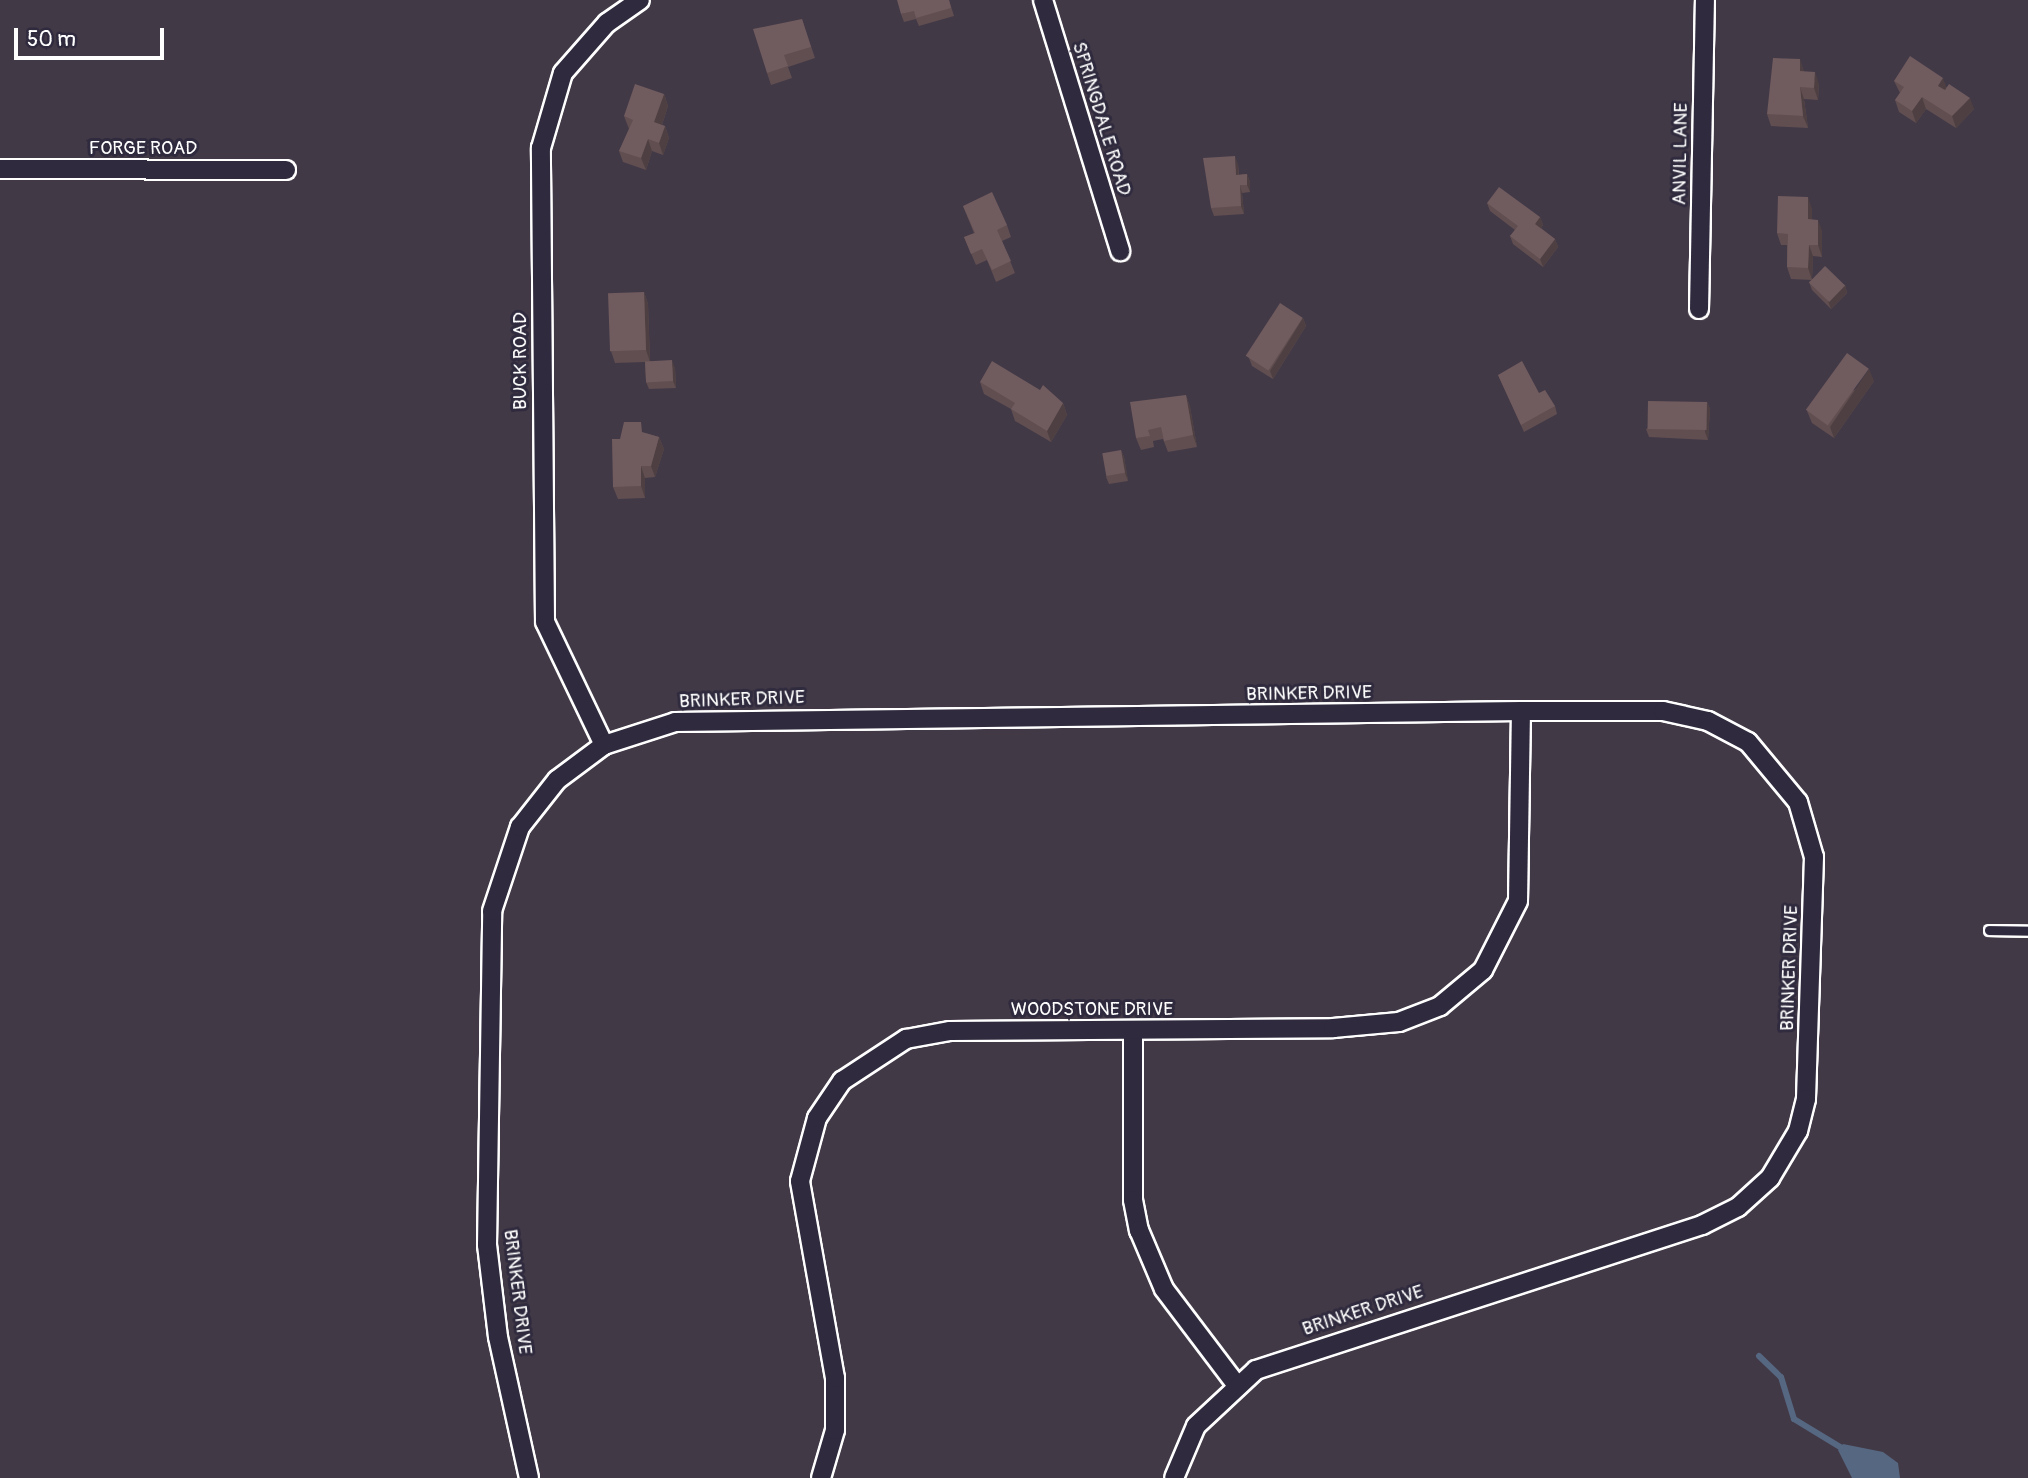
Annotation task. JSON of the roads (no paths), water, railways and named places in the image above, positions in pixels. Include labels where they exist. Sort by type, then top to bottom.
[{"type":"street","name":"BUCK ROAD","points":[[604,745],[545,622],[541,148],[550,104],[570,63],[607,23],[640,0]]},
{"type":"street","name":"SPRINGDALE ROAD","points":[[1043,0],[1120,251]]},
{"type":"street","name":"ANVIL LANE","points":[[1699,309],[1704,0]]},
{"type":"street","name":"FORGE ROAD","points":[[0,169],[286,170]]},
{"type":"street","name":"BRINKER DRIVE","points":[[529,1478],[498,1337],[487,1245],[492,912],[520,827],[556,780],[604,745],[676,722],[1521,711],[1686,715],[1728,730],[1780,774],[1798,803],[1814,857],[1806,1099],[1798,1131],[1770,1178],[1718,1218],[1278,1360],[1235,1383],[1196,1426],[1174,1478]]},
{"type":"street","name":"WOODSTONE DRIVE","points":[[821,1478],[835,1430],[835,1378],[800,1181],[805,1148],[828,1098],[877,1054],[928,1034],[1382,1025],[1420,1015],[1467,986],[1502,942],[1518,901],[1521,711]]},
{"type":"street","points":[[1133,1031],[1133,1200],[1139,1230],[1164,1289],[1235,1383]]},
{"type":"lane","points":[[1989,930],[2028,931]]},
{"type":"water","points":[[1843,1444],[1883,1452],[1898,1463],[1900,1478],[1852,1478],[1838,1450]]},
{"type":"waterway","points":[[1759,1356],[1781,1377],[1794,1419],[1845,1450]]}]
